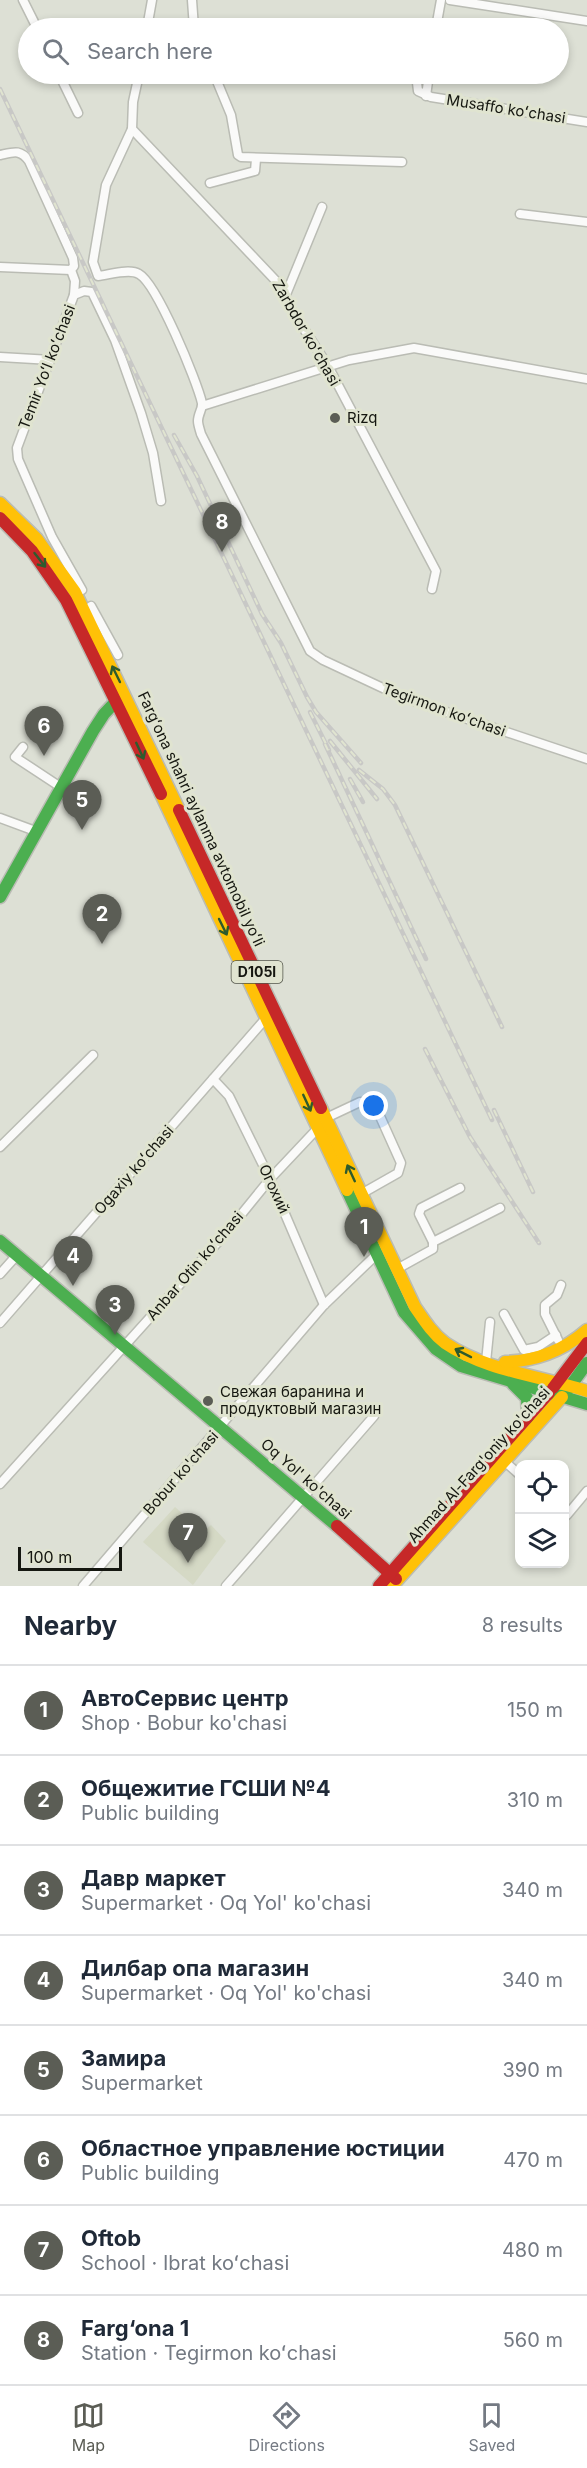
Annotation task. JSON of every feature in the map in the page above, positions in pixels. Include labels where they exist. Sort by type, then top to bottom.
[{"type":"main road","name":"Fargʻona shahri aylanma avtomobil yoʻli","points":[[0,503],[40,541],[58,564],[84,608],[194,867],[267,1017],[361,1194],[404,1312],[420,1336],[446,1358],[461,1366],[587,1404]]},
{"type":"main road","name":"Fargʻona shahri aylanma avtomobil yoʻli","points":[[0,518],[31,548],[58,585],[121,697],[381,1251],[397,1269],[415,1307],[430,1330],[457,1350],[487,1362],[587,1391]]},
{"type":"main road","points":[[0,897],[93,731],[121,697]]},
{"type":"main road","name":"Oq Yol' ko'chasi","points":[[0,1241],[304,1496],[393,1580]]},
{"type":"main road","points":[[487,1362],[530,1360],[562,1348],[587,1330]]},
{"type":"main road","name":"Ahmad Al-Farg'oniy ko'chasi","points":[[565,1383],[587,1342]]},
{"type":"main road","name":"Ahmad Al-Farg'oniy ko'chasi","points":[[565,1383],[587,1363]]},
{"type":"main road","points":[[511,1382],[527,1398],[528,1418]]},
{"type":"main road","points":[[556,1395],[565,1383]]},
{"type":"main road","name":"Ahmad Al-Farg'oniy ko'chasi","points":[[393,1580],[528,1418],[556,1395]]},
{"type":"main road","name":"Ahmad Al-Farg'oniy ko'chasi","points":[[379,1586],[393,1580],[504,1461],[556,1395]]},
{"type":"street","points":[[23,0],[32,18]]},
{"type":"street","points":[[149,18],[152,0]]},
{"type":"street","points":[[192,0],[193,18]]},
{"type":"street","points":[[438,18],[441,0]]},
{"type":"street","points":[[450,0],[567,18]]},
{"type":"street","points":[[569,18],[587,21]]},
{"type":"street","points":[[64,84],[78,113]]},
{"type":"street","points":[[132,129],[138,84]]},
{"type":"street","points":[[218,84],[231,115],[238,155],[244,158],[402,162]]},
{"type":"street","name":"Musaffo koʻchasi","points":[[416,84],[416,87],[426,96],[587,122]]},
{"type":"street","name":"Musaffo koʻchasi","points":[[426,96],[428,84]]},
{"type":"street","name":"Zarbdor koʻchasi","points":[[132,129],[278,283],[328,366],[339,391],[436,570],[432,589]]},
{"type":"street","name":"Tegirmon koʻchasi","points":[[132,129],[106,185],[93,262],[98,276],[129,272],[138,273],[147,281],[173,329],[202,406],[198,420],[201,434],[310,651],[322,660],[402,697],[587,759]]},
{"type":"street","points":[[0,155],[22,152],[29,161],[73,258],[74,266],[71,270],[75,281],[74,295]]},
{"type":"street","points":[[210,183],[255,171],[256,159]]},
{"type":"street","points":[[285,297],[322,207]]},
{"type":"street","points":[[520,214],[587,222]]},
{"type":"street","points":[[0,267],[71,270]]},
{"type":"street","name":"Temir Yoʻl koʻchasi","points":[[118,655],[52,537],[18,459],[17,448],[21,436],[74,295],[84,291],[92,292],[115,340],[153,453],[161,501]]},
{"type":"street","points":[[202,406],[328,366],[414,348],[587,379]]},
{"type":"street","points":[[0,357],[51,360]]},
{"type":"street","points":[[22,747],[15,758],[62,788]]},
{"type":"street","points":[[0,818],[38,832]]},
{"type":"street","name":"Ogaxiy koʻchasi","points":[[0,1323],[267,1017]]},
{"type":"street","points":[[0,1147],[93,1054]]},
{"type":"street","name":"Огохий","points":[[213,1079],[229,1096],[270,1179],[324,1305]]},
{"type":"street","points":[[322,1123],[360,1102],[374,1103],[401,1163],[398,1173],[361,1194]]},
{"type":"street","name":"Anbar Otin koʻchasi","points":[[0,1484],[322,1123]]},
{"type":"street","points":[[397,1269],[433,1249],[433,1242],[419,1214],[421,1208],[460,1188]]},
{"type":"street","points":[[433,1242],[500,1208]]},
{"type":"street","name":"Bobur ko'chasi","points":[[83,1586],[324,1305],[381,1251]]},
{"type":"street","points":[[0,1274],[17,1255]]},
{"type":"street","points":[[561,1285],[557,1295],[545,1305],[545,1314],[562,1348]]},
{"type":"street","points":[[504,1314],[524,1350],[538,1347],[556,1335]]},
{"type":"street","points":[[487,1362],[490,1322]]},
{"type":"street","points":[[226,1586],[374,1416]]},
{"type":"street","points":[[504,1461],[515,1471]]},
{"type":"street","points":[[569,1513],[587,1491]]},
{"type":"shaded area","points":[[175,1507],[203,1532],[211,1525],[226,1541],[193,1585],[143,1542]]},
{"type":"railway","points":[[0,89],[492,1120]]},
{"type":"railway","points":[[174,435],[197,476],[262,614],[281,643],[307,697],[316,712],[361,763]]},
{"type":"railway","points":[[310,712],[329,750]]},
{"type":"railway","points":[[330,741],[377,799]]},
{"type":"railway","points":[[325,744],[426,959]]},
{"type":"railway","points":[[359,770],[383,789],[395,805],[502,1027]]},
{"type":"railway","points":[[350,779],[363,802]]},
{"type":"railway","points":[[425,1049],[470,1137],[539,1243]]},
{"type":"railway","points":[[494,1110],[533,1192]]},
{"type":"traffic: fast","points":[[0,897],[93,731],[104,714],[121,696]]},
{"type":"traffic: fast","points":[[347,1190],[404,1312],[436,1349],[461,1366],[587,1404]]},
{"type":"traffic: fast","points":[[0,1241],[337,1526]]},
{"type":"traffic: fast","points":[[566,1392],[587,1363]]},
{"type":"traffic: fast","points":[[513,1384],[527,1398],[528,1418]]},
{"type":"traffic: slow","points":[[0,503],[37,539],[75,592],[179,810]]},
{"type":"traffic: slow","points":[[161,794],[347,1190]]},
{"type":"traffic: slow","points":[[321,1108],[415,1307],[436,1335],[461,1352],[496,1367],[587,1391]]},
{"type":"traffic: slow","points":[[505,1362],[528,1360],[549,1354],[569,1344],[587,1330]]},
{"type":"traffic: slow","points":[[392,1586],[562,1397]]},
{"type":"traffic: jam","points":[[0,518],[32,551],[66,600],[161,794]]},
{"type":"traffic: jam","points":[[179,810],[321,1108]]},
{"type":"traffic: jam","points":[[553,1388],[587,1343]]},
{"type":"traffic: jam","points":[[379,1586],[549,1393]]},
{"type":"traffic: jam","points":[[337,1526],[396,1579]]},
{"type":"place","name":"Rizq","points":[[335,418]]},
{"type":"place","name":"Farg‘ona 1","points":[[222,552]]},
{"type":"place","name":"Областное управление юстиции","points":[[44,756]]},
{"type":"place","name":"Замира","points":[[82,830]]},
{"type":"place","name":"Общежитие ГСШИ №4","points":[[102,944]]},
{"type":"place","name":"АвтоСервис центр","points":[[364,1257]]},
{"type":"place","name":"Дилбар опа магазин","points":[[73,1286]]},
{"type":"place","name":"Давр маркет","points":[[115,1335]]},
{"type":"place","name":"Свежая баранина и продуктовый магазин","points":[[208,1401]]},
{"type":"place","name":"Oftob","points":[[188,1563]]}]
